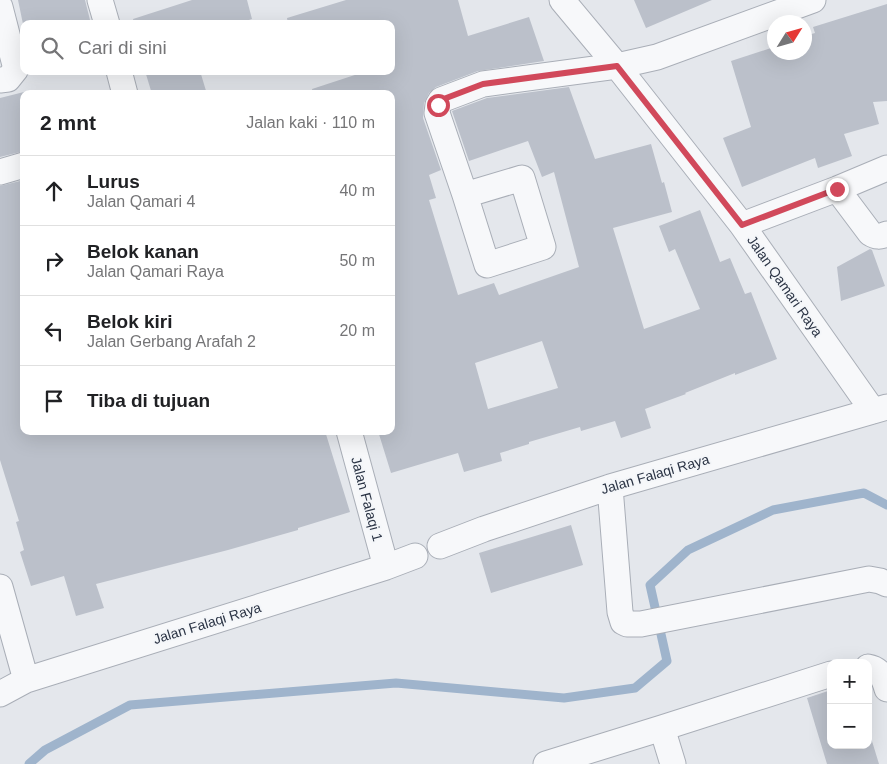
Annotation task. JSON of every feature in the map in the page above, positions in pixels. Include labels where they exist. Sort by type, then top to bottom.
[{"type":"street","points":[[100,0],[106,20]]},
{"type":"street","name":"Jalan Qamari Raya","points":[[562,0],[617,66],[742,225],[880,409]]},
{"type":"street","points":[[465,195],[436,113],[441,100],[483,84],[617,66],[658,57],[813,0]]},
{"type":"street","points":[[0,7],[16,69],[8,78],[0,80]]},
{"type":"street","points":[[120,75],[124,90]]},
{"type":"street","points":[[0,172],[20,166]]},
{"type":"street","points":[[742,225],[887,168]]},
{"type":"street","points":[[837,189],[870,233],[875,236],[887,234]]},
{"type":"street","name":"Jalan Falaqi Raya","points":[[440,546],[484,529],[610,487],[880,409]]},
{"type":"street","name":"Jalan Falaqi 1","points":[[350,435],[386,567]]},
{"type":"street","points":[[610,487],[620,612],[623,622],[627,624],[641,624],[869,579],[887,584]]},
{"type":"street","name":"Jalan Falaqi Raya","points":[[0,694],[26,680],[386,567],[415,556]]},
{"type":"street","points":[[0,587],[26,680]]},
{"type":"street","points":[[872,668],[884,678],[887,689]]},
{"type":"street","points":[[546,764],[827,675]]},
{"type":"street","points":[[662,728],[673,764]]},
{"type":"building","points":[[18,0],[85,0],[90,20],[22,20]]},
{"type":"building","points":[[192,0],[247,0],[252,19],[133,20]]},
{"type":"building","points":[[346,0],[458,0],[468,36],[529,17],[544,61],[478,71],[436,87],[429,93],[424,103],[423,118],[441,170],[429,175],[436,198],[429,200],[458,295],[494,283],[499,295],[579,267],[554,172],[542,177],[528,141],[469,161],[452,111],[487,98],[569,87],[595,159],[651,144],[662,183],[664,182],[672,212],[613,228],[644,329],[700,309],[675,249],[669,252],[659,226],[700,210],[720,262],[730,258],[745,294],[751,292],[777,359],[735,375],[735,373],[645,409],[651,428],[621,438],[615,421],[581,431],[580,427],[529,442],[529,444],[500,453],[502,461],[464,472],[458,453],[391,473],[379,435],[395,435],[395,90],[312,89],[355,75],[395,75],[395,20],[287,20],[287,18]],"holes":[[[542,341],[558,388],[488,409],[475,363]]]},
{"type":"building","points":[[634,0],[712,0],[646,28]]},
{"type":"building","points":[[887,4],[887,101],[873,102],[879,124],[844,134],[852,156],[818,168],[815,158],[742,187],[723,138],[751,127],[731,61],[767,49],[767,60],[812,60],[812,34],[815,33],[813,27]]},
{"type":"building","points":[[146,75],[201,75],[206,90],[151,90]]},
{"type":"building","points":[[20,93],[20,152],[0,157],[0,98]]},
{"type":"building","points":[[20,181],[20,435],[326,435],[350,512],[298,528],[298,530],[228,550],[96,584],[104,608],[76,616],[64,576],[31,586],[20,552],[24,550],[16,522],[19,521],[0,460],[0,186]]},
{"type":"building","points":[[870,249],[885,286],[841,301],[837,267]]},
{"type":"building","points":[[571,525],[583,565],[491,593],[479,553]]},
{"type":"building","points":[[827,691],[827,749],[872,749],[872,741],[879,764],[827,764],[807,698]]},
{"type":"waterway","points":[[29,764],[45,750],[130,705],[396,683],[564,698],[635,688],[667,661],[650,585],[688,550],[773,510],[864,493],[887,505]]},
{"type":"route","points":[[438,105],[441,100],[483,84],[617,66],[742,225],[837,189]]}]
